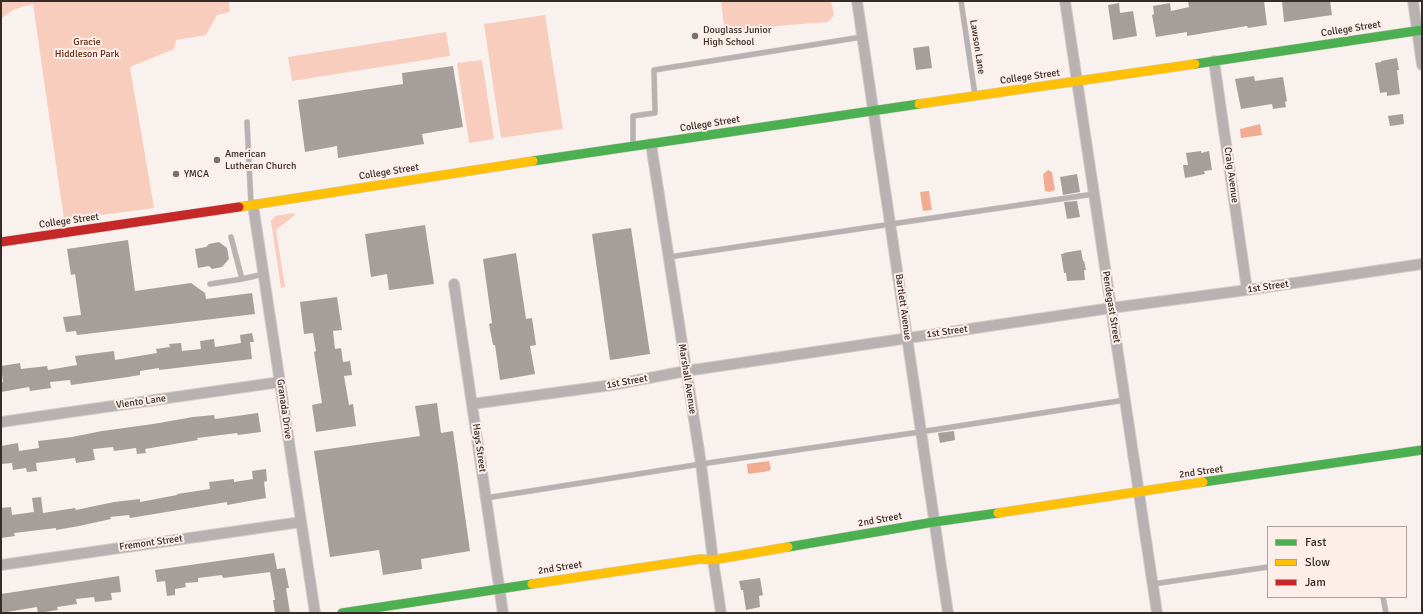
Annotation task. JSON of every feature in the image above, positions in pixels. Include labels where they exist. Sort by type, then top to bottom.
[{"type":"street","name":"Bartlett Avenue","points":[[857,1],[948,613]]},
{"type":"street","name":"Pendegast Street","points":[[1065,1],[1157,613]]},
{"type":"street","points":[[1413,1],[1419,31],[1422,65]]},
{"type":"street","name":"College Street","points":[[1,242],[252,205],[460,172],[1419,31]]},
{"type":"street","name":"Craig Avenue","points":[[1214,61],[1247,290]]},
{"type":"street","name":"Marshall Avenue","points":[[651,144],[701,464],[721,613]]},
{"type":"street","name":"Granada Drive","points":[[252,205],[264,274],[315,613]]},
{"type":"street","name":"1st Street","points":[[472,404],[612,385],[686,370],[1422,264]]},
{"type":"street","name":"Hays Street","points":[[454,284],[503,613]]},
{"type":"street","name":"Viento Lane","points":[[1,422],[280,382]]},
{"type":"street","name":"2nd Street","points":[[342,613],[700,559],[713,560],[934,522],[1139,493],[1422,450]]},
{"type":"street","name":"Fremont Street","points":[[1,565],[301,522]]},
{"type":"lane","name":"Lawson Lane","points":[[961,1],[975,96]]},
{"type":"lane","points":[[633,147],[633,116],[655,113],[654,70],[862,37]]},
{"type":"lane","points":[[247,122],[252,205]]},
{"type":"lane","points":[[668,257],[1094,194]]},
{"type":"lane","points":[[231,237],[242,279]]},
{"type":"lane","points":[[210,284],[264,274]]},
{"type":"lane","points":[[486,498],[1125,400]]},
{"type":"lane","points":[[1153,584],[1267,567]]},
{"type":"lane","points":[[1383,598],[1386,613]]},
{"type":"green space","name":"Gracie Hiddleson Park","points":[[1,1],[229,1],[230,12],[217,15],[206,35],[176,40],[174,49],[130,67],[154,208],[64,220],[33,4],[15,9],[1,18]]},
{"type":"green space","points":[[721,1],[831,1],[834,15],[828,22],[777,26],[725,34]]},
{"type":"green space","points":[[545,15],[563,129],[501,138],[484,24]]},
{"type":"green space","points":[[446,32],[450,56],[292,81],[288,57]]},
{"type":"green space","points":[[482,60],[494,139],[469,143],[457,63]]},
{"type":"green space","points":[[294,213],[295,215],[276,230],[285,287],[281,288],[271,221],[275,216]]},
{"type":"shaded area","points":[[1260,124],[1262,135],[1241,138],[1240,129]]},
{"type":"shaded area","points":[[1048,170],[1052,172],[1055,190],[1049,192],[1045,191],[1043,174]]},
{"type":"shaded area","points":[[929,191],[932,210],[923,211],[920,192]]},
{"type":"shaded area","points":[[769,461],[771,469],[769,471],[748,473],[747,464]]},
{"type":"building","points":[[1188,1],[1264,1],[1267,25],[1248,28],[1247,26],[1187,36],[1187,32],[1156,37],[1152,15],[1154,14],[1153,6],[1170,3],[1171,11],[1189,7]]},
{"type":"building","points":[[1282,1],[1330,1],[1332,15],[1284,22]]},
{"type":"building","points":[[1119,3],[1120,13],[1133,11],[1137,36],[1113,40],[1108,5]]},
{"type":"building","points":[[929,46],[932,68],[916,70],[913,48]]},
{"type":"building","points":[[1397,58],[1400,94],[1387,96],[1387,92],[1380,93],[1375,63]]},
{"type":"building","points":[[453,66],[463,127],[422,134],[424,144],[338,158],[337,146],[305,152],[298,100],[403,84],[402,73]]},
{"type":"building","points":[[1254,76],[1255,81],[1283,77],[1287,101],[1285,102],[1286,107],[1273,109],[1272,104],[1241,109],[1235,79]]},
{"type":"building","points":[[1403,114],[1404,124],[1390,126],[1388,116]]},
{"type":"building","points":[[1201,151],[1201,153],[1209,151],[1212,170],[1204,171],[1205,174],[1185,178],[1183,165],[1188,165],[1186,153]]},
{"type":"building","points":[[1077,174],[1080,192],[1063,195],[1060,177]]},
{"type":"building","points":[[1077,201],[1080,217],[1067,219],[1064,202]]},
{"type":"building","points":[[425,225],[434,284],[389,290],[387,274],[371,277],[365,234]]},
{"type":"building","points":[[631,228],[650,354],[610,360],[592,234]]},
{"type":"building","points":[[128,240],[135,291],[191,283],[205,293],[206,299],[252,293],[255,314],[77,335],[76,331],[66,332],[63,317],[81,315],[75,274],[71,275],[67,249]]},
{"type":"building","points":[[219,242],[227,248],[229,259],[222,267],[212,269],[209,266],[198,268],[195,249]]},
{"type":"building","points":[[1081,250],[1086,270],[1084,270],[1085,280],[1067,281],[1061,254]]},
{"type":"building","points":[[516,253],[526,319],[532,318],[536,345],[530,346],[535,374],[500,380],[495,345],[493,345],[489,324],[492,323],[483,259]]},
{"type":"building","points":[[337,297],[342,330],[333,331],[335,349],[341,348],[343,362],[350,361],[352,375],[344,376],[349,405],[353,404],[356,426],[316,432],[312,405],[322,403],[314,352],[316,351],[313,333],[304,334],[300,302]]},
{"type":"building","points":[[252,333],[254,342],[250,342],[252,359],[159,370],[159,368],[140,371],[140,375],[71,385],[70,380],[50,382],[51,388],[30,391],[29,387],[1,392],[1,383],[3,382],[1,366],[20,363],[21,369],[47,366],[48,370],[77,365],[75,356],[114,351],[115,360],[157,353],[156,349],[170,347],[169,344],[181,343],[182,351],[201,349],[200,341],[214,339],[215,347],[241,343],[240,335]]},
{"type":"building","points":[[437,403],[441,433],[453,431],[470,551],[421,559],[422,569],[383,575],[379,550],[330,557],[314,451],[420,436],[415,406]]},
{"type":"building","points":[[258,413],[261,432],[238,435],[237,433],[197,438],[198,440],[145,449],[146,453],[137,454],[136,448],[114,451],[113,447],[93,449],[95,460],[76,463],[75,458],[36,463],[37,471],[27,472],[26,468],[13,470],[12,463],[1,464],[1,446],[18,443],[19,451],[39,448],[38,441],[72,437],[193,417],[214,415],[215,419]]},
{"type":"building","points":[[954,431],[955,440],[940,443],[938,433]]},
{"type":"building","points":[[266,469],[267,481],[264,482],[266,498],[227,505],[227,502],[130,518],[129,515],[110,517],[111,519],[79,526],[56,530],[56,528],[14,533],[15,536],[1,538],[1,508],[11,507],[12,515],[34,512],[32,498],[41,497],[43,513],[75,508],[76,510],[114,502],[140,499],[140,502],[210,489],[209,482],[234,479],[234,482],[253,479],[252,471]]},
{"type":"building","points":[[274,553],[277,569],[285,568],[289,588],[286,588],[290,613],[275,613],[273,600],[275,600],[270,572],[223,578],[222,575],[198,578],[198,582],[185,583],[186,587],[175,589],[175,595],[167,596],[165,581],[157,582],[155,570]]},
{"type":"building","points":[[119,576],[121,592],[111,593],[112,600],[95,602],[94,597],[76,599],[77,604],[57,607],[58,610],[38,613],[37,607],[1,613],[1,594]]},
{"type":"building","points":[[760,578],[763,595],[759,596],[760,607],[746,610],[743,590],[741,590],[739,581]]},
{"type":"traffic: fast","points":[[1195,64],[1422,30]]},
{"type":"traffic: fast","points":[[533,161],[919,104]]},
{"type":"traffic: fast","points":[[1203,482],[1422,450]]},
{"type":"traffic: fast","points":[[788,547],[934,522],[998,513]]},
{"type":"traffic: fast","points":[[342,613],[532,584]]},
{"type":"traffic: slow","points":[[919,104],[1195,64]]},
{"type":"traffic: slow","points":[[239,207],[533,161]]},
{"type":"traffic: slow","points":[[998,513],[1203,482]]},
{"type":"traffic: slow","points":[[532,584],[700,559],[713,560],[788,547]]},
{"type":"traffic: jam","points":[[1,242],[239,207]]},
{"type":"place","name":"Douglass Junior High School","points":[[695,36]]},
{"type":"place","name":"American Lutheran Church","points":[[217,160]]},
{"type":"place","name":"YMCA","points":[[176,174]]}]
